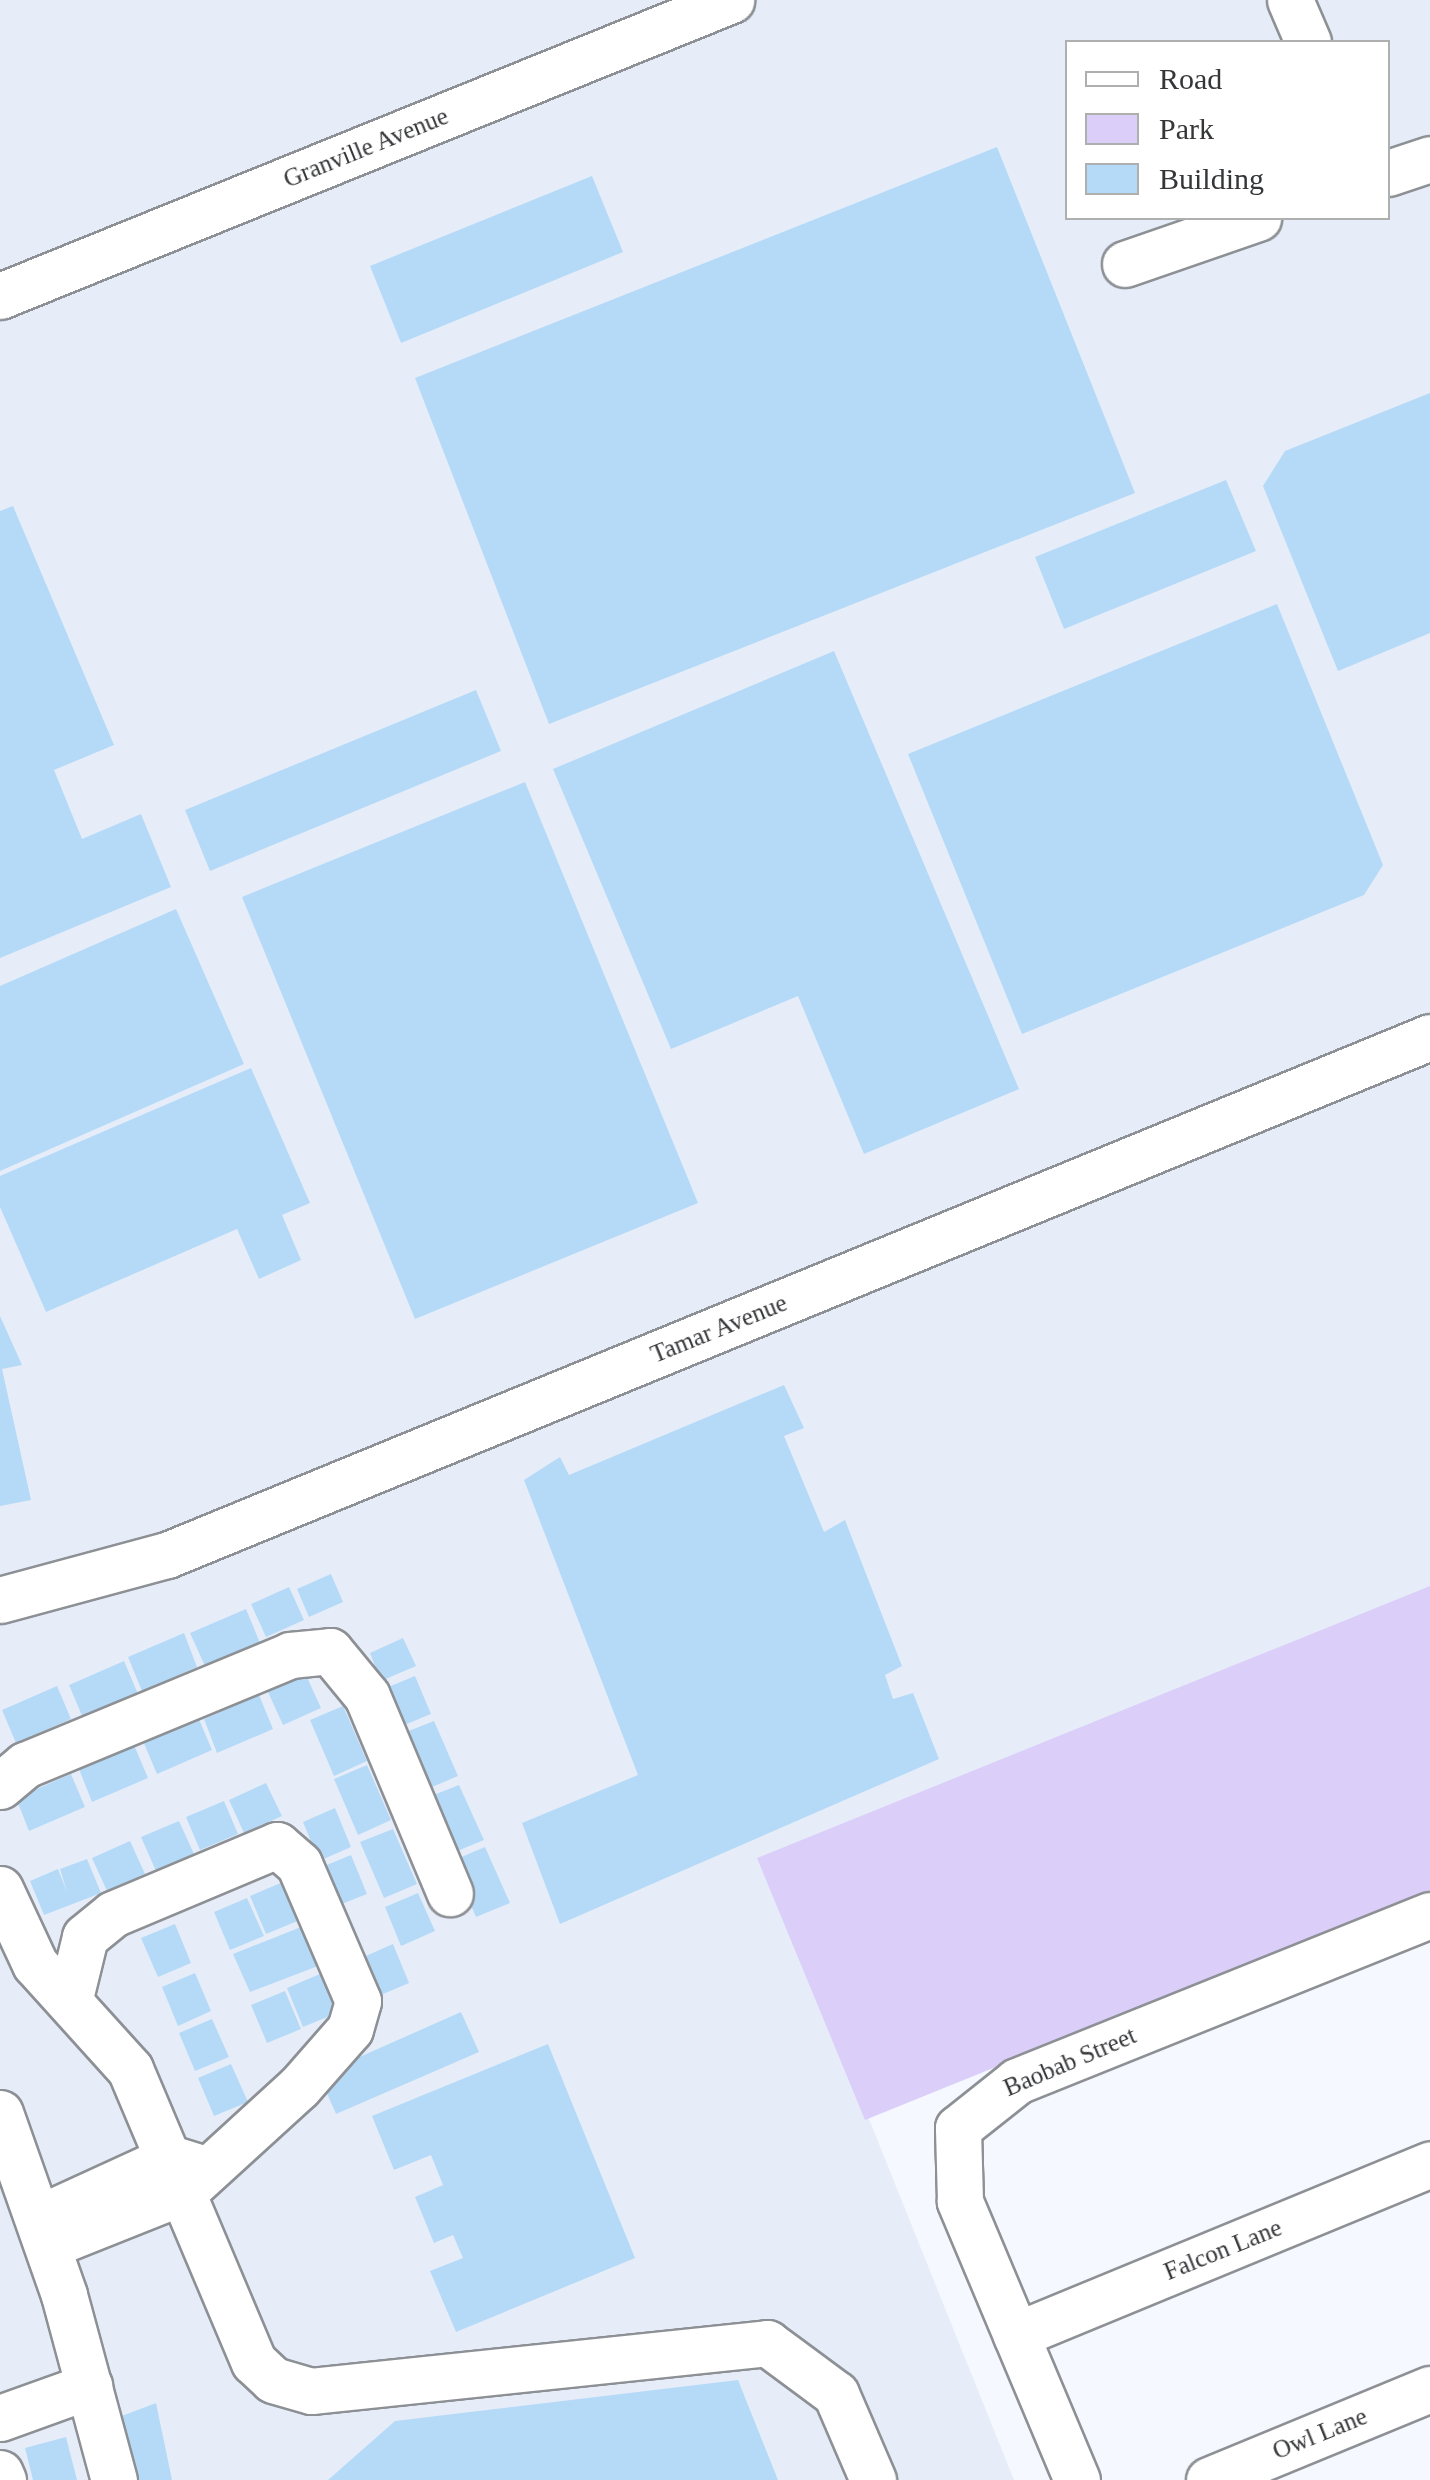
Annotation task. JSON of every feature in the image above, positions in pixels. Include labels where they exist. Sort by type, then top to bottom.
[{"type":"street","name":"Granville Avenue","points":[[0,296],[731,0]]},
{"type":"street","points":[[1290,0],[1307,40]]},
{"type":"street","points":[[1390,172],[1430,159]]},
{"type":"street","points":[[1125,264],[1252,220]]},
{"type":"street","name":"Tamar Avenue","points":[[0,1600],[167,1555],[1430,1037]]},
{"type":"street","points":[[0,1786],[25,1765],[272,1663],[330,1651],[367,1696],[450,1893]]},
{"type":"street","points":[[44,2232],[186,2172],[299,2087],[356,2018],[351,1972],[293,1855],[277,1846],[254,1850],[113,1914],[86,1937],[70,1998]]},
{"type":"street","points":[[0,1888],[36,1964],[117,2047],[186,2172],[254,2362],[285,2387],[767,2343],[836,2394],[873,2480]]},
{"type":"street","name":"Baobab Street","points":[[1076,2480],[953,2170],[958,2128],[970,2112],[1017,2081],[1430,1915]]},
{"type":"street","points":[[0,2113],[44,2232],[114,2480]]},
{"type":"street","name":"Falcon Lane","points":[[1016,2336],[1430,2164]]},
{"type":"street","points":[[0,2418],[88,2386]]},
{"type":"street","name":"Owl Lane","points":[[1209,2480],[1430,2389]]},
{"type":"street","points":[[0,2473],[3,2480]]},
{"type":"shaded area","points":[[0,0],[1430,0],[1430,1587],[769,1870],[1014,2480],[0,2480]]},
{"type":"green space","points":[[1430,1586],[1430,1891],[865,2120],[757,1858]]},
{"type":"building","points":[[997,147],[1135,493],[549,724],[415,378]]},
{"type":"building","points":[[592,176],[623,252],[401,343],[370,266]]},
{"type":"building","points":[[1430,393],[1430,633],[1338,671],[1263,486],[1285,451]]},
{"type":"building","points":[[1226,480],[1256,551],[1064,629],[1035,557]]},
{"type":"building","points":[[13,506],[114,745],[54,770],[82,839],[141,814],[171,887],[0,958],[0,511]]},
{"type":"building","points":[[1277,604],[1383,865],[1364,895],[1022,1034],[908,754]]},
{"type":"building","points":[[834,651],[1019,1089],[864,1154],[798,996],[671,1049],[553,769]]},
{"type":"building","points":[[476,690],[501,751],[210,871],[185,810]]},
{"type":"building","points":[[525,782],[698,1203],[415,1319],[242,897]]},
{"type":"building","points":[[176,909],[244,1064],[0,1171],[0,986]]},
{"type":"building","points":[[251,1068],[310,1203],[282,1215],[301,1260],[259,1279],[237,1229],[46,1312],[0,1207],[0,1176]]},
{"type":"building","points":[[0,1316],[22,1365],[2,1369],[31,1500],[0,1506]]},
{"type":"building","points":[[784,1385],[804,1428],[784,1436],[824,1532],[845,1520],[902,1666],[885,1675],[893,1699],[913,1693],[939,1759],[560,1924],[522,1823],[638,1775],[524,1480],[560,1457],[569,1475]]},
{"type":"building","points":[[331,1574],[343,1602],[309,1617],[297,1589]]},
{"type":"building","points":[[289,1587],[304,1620],[266,1637],[251,1604]]},
{"type":"building","points":[[246,1609],[260,1643],[205,1666],[190,1633]]},
{"type":"building","points":[[184,1633],[197,1667],[142,1691],[128,1657]]},
{"type":"building","points":[[403,1638],[416,1666],[381,1681],[370,1653]]},
{"type":"building","points":[[124,1661],[138,1694],[83,1718],[69,1685]]},
{"type":"building","points":[[306,1675],[321,1708],[283,1725],[268,1692]]},
{"type":"building","points":[[415,1676],[431,1714],[397,1728],[381,1690]]},
{"type":"building","points":[[57,1686],[71,1719],[16,1743],[2,1710]]},
{"type":"building","points":[[259,1695],[273,1729],[217,1753],[204,1719]]},
{"type":"building","points":[[343,1706],[367,1761],[334,1776],[310,1720]]},
{"type":"building","points":[[198,1717],[212,1750],[157,1774],[143,1741]]},
{"type":"building","points":[[434,1721],[458,1776],[425,1790],[401,1734]]},
{"type":"building","points":[[134,1745],[148,1778],[92,1802],[79,1769]]},
{"type":"building","points":[[367,1765],[391,1820],[358,1835],[334,1779]]},
{"type":"building","points":[[71,1774],[85,1807],[29,1831],[16,1798]]},
{"type":"building","points":[[266,1783],[282,1816],[244,1833],[229,1800]]},
{"type":"building","points":[[459,1785],[484,1840],[450,1854],[426,1798]]},
{"type":"building","points":[[224,1801],[238,1834],[200,1850],[186,1817]]},
{"type":"building","points":[[335,1808],[351,1847],[319,1861],[303,1822]]},
{"type":"building","points":[[179,1821],[194,1854],[156,1871],[141,1837]]},
{"type":"building","points":[[393,1829],[417,1884],[384,1898],[360,1842]]},
{"type":"building","points":[[130,1841],[145,1874],[107,1891],[92,1858]]},
{"type":"building","points":[[485,1847],[510,1903],[476,1917],[452,1861]]},
{"type":"building","points":[[351,1855],[367,1894],[334,1907],[317,1869]]},
{"type":"building","points":[[87,1859],[101,1893],[44,1915],[30,1881],[58,1869],[67,1892],[60,1869]]},
{"type":"building","points":[[283,1882],[300,1920],[266,1934],[250,1896]]},
{"type":"building","points":[[418,1893],[435,1931],[401,1946],[385,1907]]},
{"type":"building","points":[[247,1898],[264,1936],[230,1950],[214,1912]]},
{"type":"building","points":[[175,1924],[191,1963],[158,1977],[141,1938]]},
{"type":"building","points":[[301,1927],[318,1966],[250,1992],[233,1954]]},
{"type":"building","points":[[393,1944],[409,1983],[376,1997],[359,1959]]},
{"type":"building","points":[[195,1973],[211,2011],[178,2026],[162,1987]]},
{"type":"building","points":[[320,1974],[337,2013],[303,2027],[287,1988]]},
{"type":"building","points":[[285,1991],[301,2029],[267,2043],[251,2005]]},
{"type":"building","points":[[461,2012],[479,2052],[336,2114],[319,2075]]},
{"type":"building","points":[[212,2019],[229,2057],[195,2071],[179,2033]]},
{"type":"building","points":[[548,2044],[635,2258],[456,2332],[430,2271],[463,2258],[453,2235],[434,2243],[415,2197],[443,2185],[431,2155],[394,2170],[372,2116]]},
{"type":"building","points":[[231,2064],[248,2102],[214,2116],[198,2078]]},
{"type":"building","points":[[738,2380],[778,2480],[328,2480],[395,2421]]},
{"type":"building","points":[[156,2403],[172,2480],[130,2480],[114,2419]]},
{"type":"building","points":[[66,2437],[77,2480],[33,2480],[25,2448]]}]
